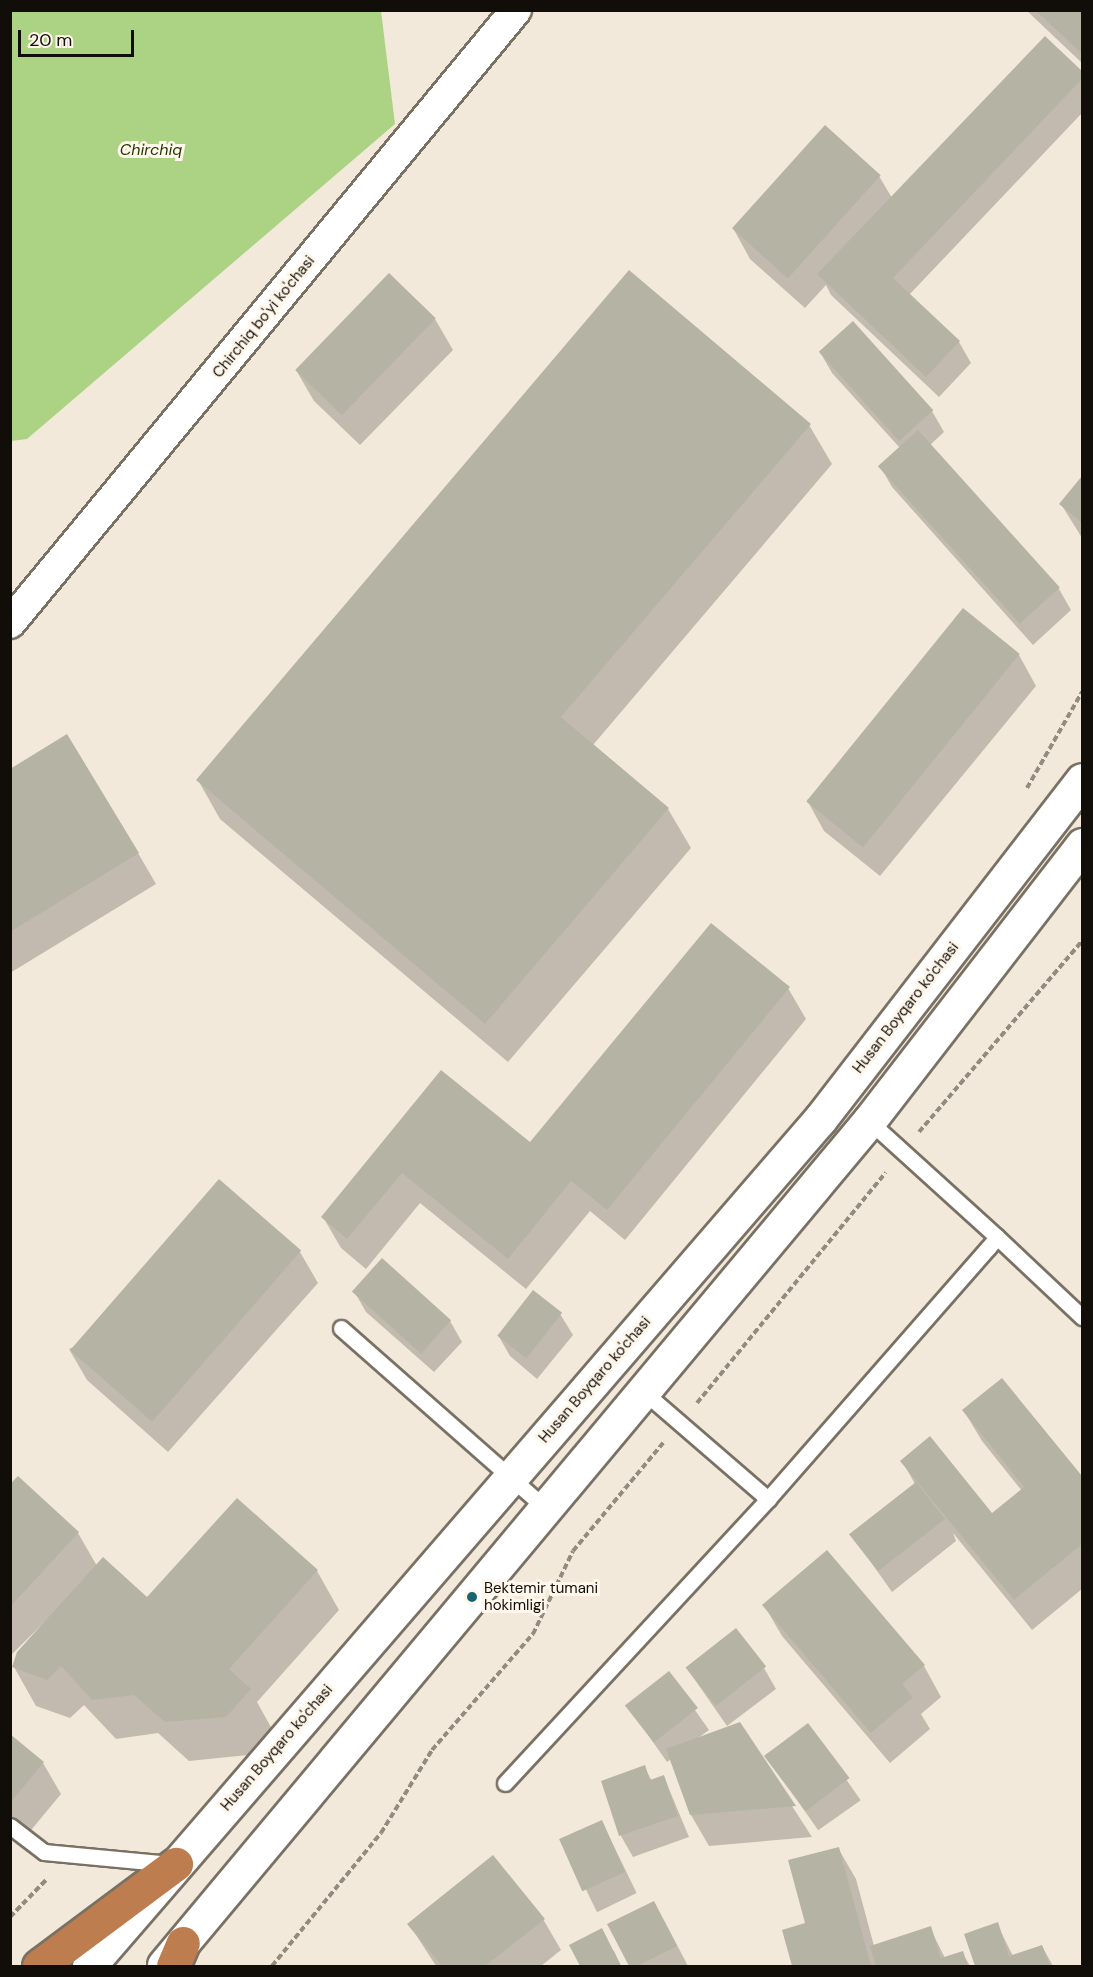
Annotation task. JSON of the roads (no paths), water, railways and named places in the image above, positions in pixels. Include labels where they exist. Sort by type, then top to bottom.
[{"type":"highway","points":[[39,1966],[176,1864]]},
{"type":"main road","name":"Husan Boyqaro ko'chasi","points":[[90,1966],[821,1118],[1083,780]]},
{"type":"main road","points":[[173,1959],[868,1121],[1080,852]]},
{"type":"street","name":"Chirchiq bo'yi ko'chasi","points":[[10,623],[516,10]]},
{"type":"lane","points":[[868,1121],[1083,1317]]},
{"type":"lane","points":[[505,1783],[768,1499],[997,1237]]},
{"type":"lane","points":[[341,1328],[546,1509]]},
{"type":"lane","points":[[644,1392],[768,1499]]},
{"type":"lane","points":[[10,1826],[44,1852],[176,1864]]},
{"type":"water","name":"Chirchiq","points":[[10,11],[381,11],[395,124],[27,439],[11,441]]},
{"type":"place","name":"Bektemir tumani hokimligi","points":[[472,1597]]}]
